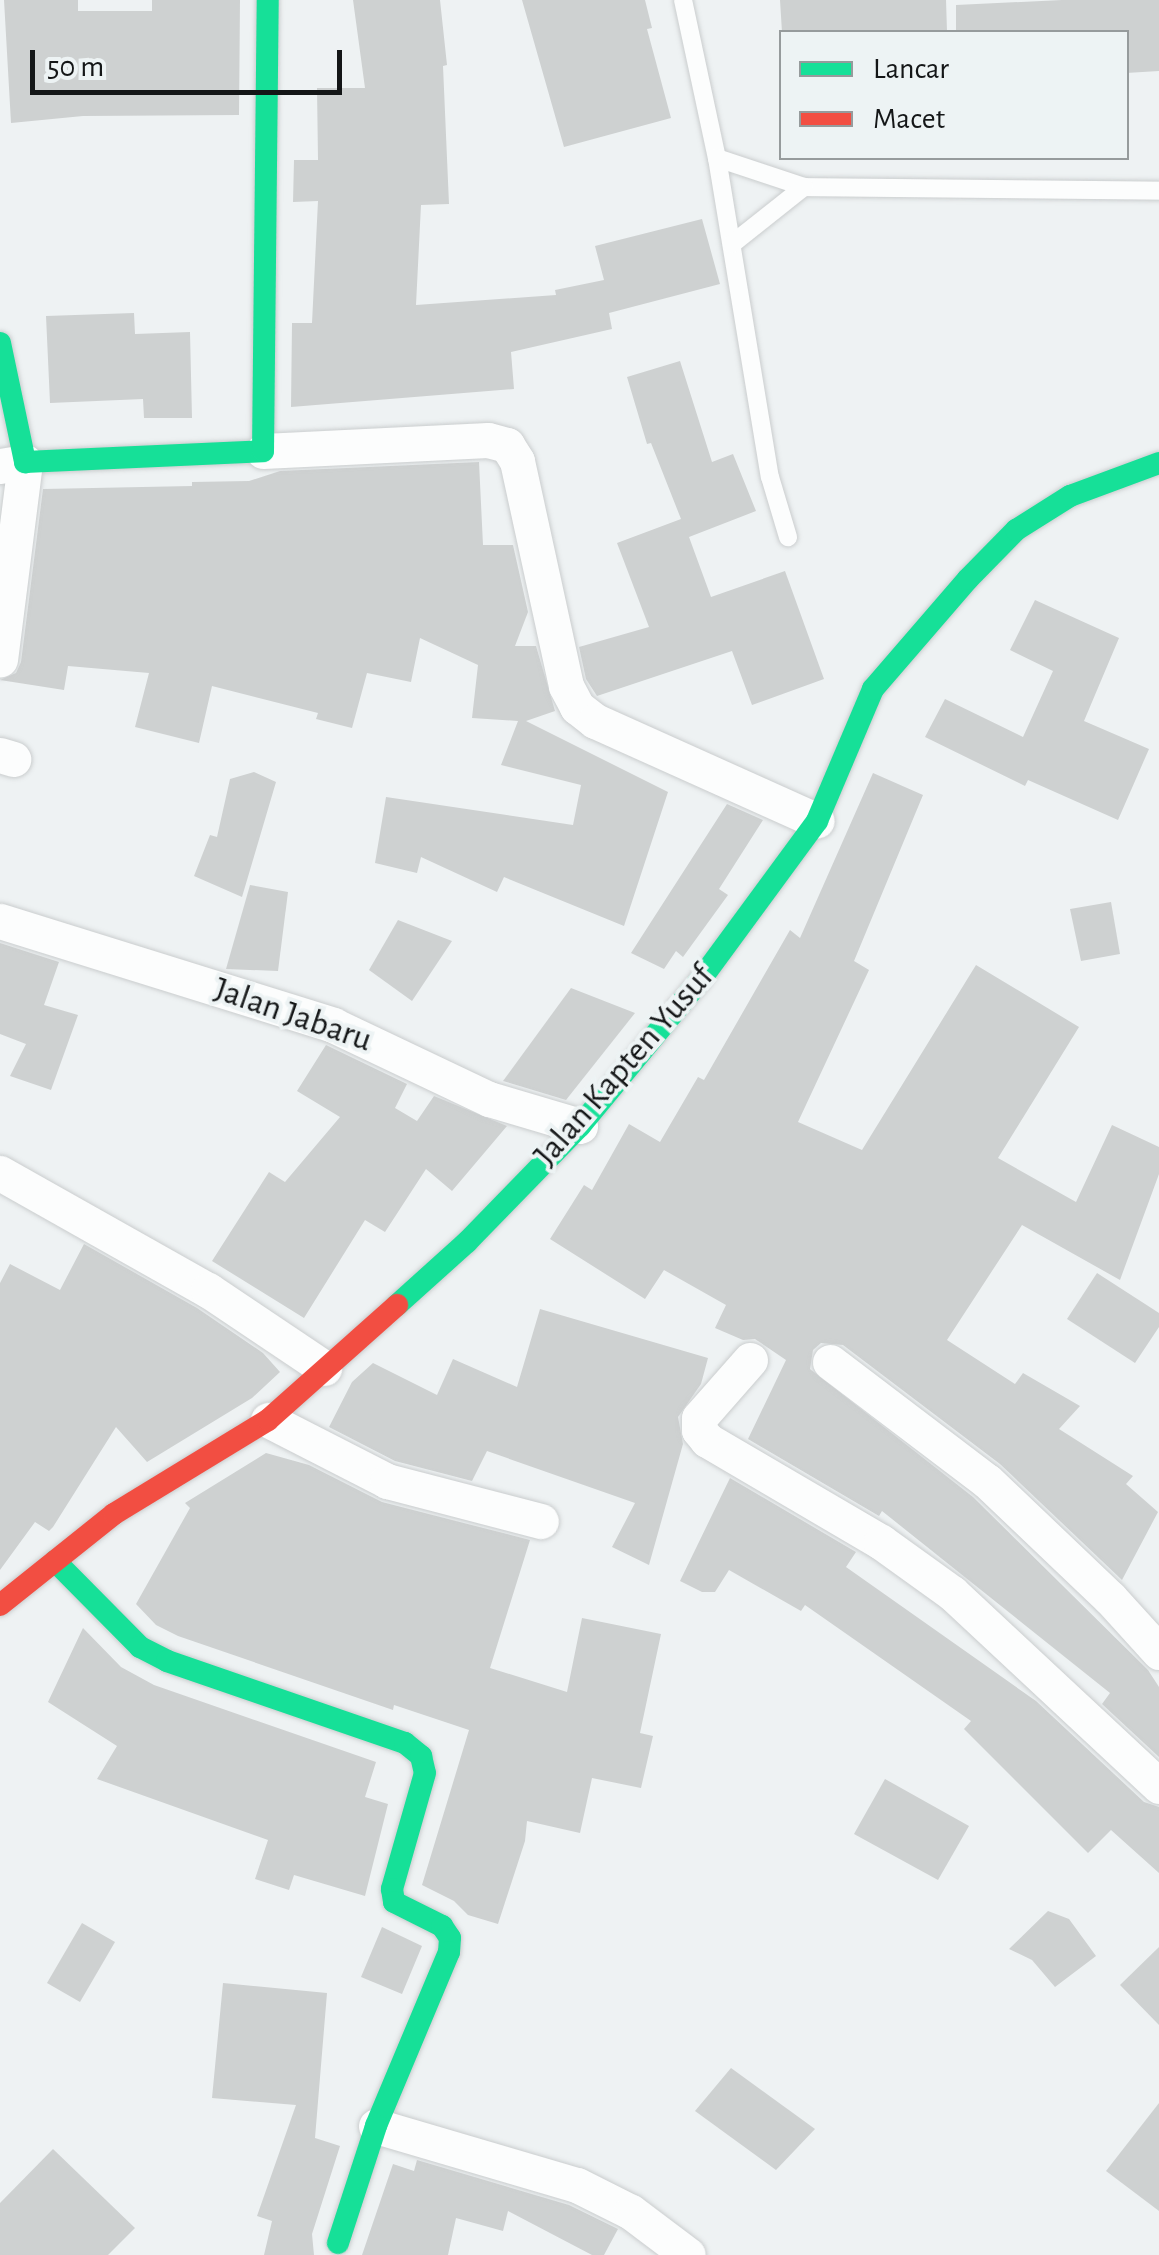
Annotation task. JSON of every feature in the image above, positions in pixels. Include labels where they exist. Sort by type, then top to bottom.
[{"type":"street","points":[[263,451],[268,0]]},
{"type":"street","points":[[0,343],[12,464],[0,659]]},
{"type":"street","points":[[12,464],[488,440],[507,445],[517,461],[566,686],[577,707],[595,721],[818,821]]},
{"type":"street","name":"Jalan Kapten Yusuf","points":[[0,1605],[114,1514],[268,1420],[467,1242],[580,1126],[701,978],[818,821],[874,689],[968,579],[1016,530],[1070,496],[1159,463]]},
{"type":"street","name":"Jalan Jabaru","points":[[0,921],[333,1025],[489,1099],[580,1126]]},
{"type":"street","points":[[0,1173],[208,1290],[324,1368]]},
{"type":"street","points":[[750,1360],[699,1418],[699,1430],[708,1440],[881,1542],[952,1592],[1159,1786]]},
{"type":"street","points":[[830,1362],[987,1481],[1110,1598],[1159,1652]]},
{"type":"street","points":[[268,1420],[386,1481],[542,1521]]},
{"type":"street","points":[[55,1562],[140,1647],[168,1661],[405,1743],[420,1756],[425,1773],[392,1889],[394,1902],[442,1926],[450,1938],[449,1952],[376,2126],[338,2242]]},
{"type":"street","points":[[376,2126],[577,2185],[631,2212],[688,2255]]},
{"type":"lane","points":[[683,0],[717,158],[770,476],[788,538]]},
{"type":"lane","points":[[717,158],[804,187],[1159,192]]},
{"type":"lane","points":[[732,244],[804,187]]},
{"type":"building","points":[[4,0],[78,0],[78,11],[152,11],[152,0],[240,0],[239,115],[83,116],[11,123]]},
{"type":"building","points":[[353,0],[440,0],[447,65],[443,66],[449,204],[421,205],[416,305],[556,295],[555,290],[604,280],[595,246],[702,219],[720,284],[609,313],[612,329],[511,352],[514,389],[291,407],[292,323],[312,323],[318,201],[293,202],[294,160],[318,160],[317,88],[365,88]]},
{"type":"building","points":[[522,0],[645,0],[652,28],[647,29],[671,118],[564,147]]},
{"type":"building","points":[[780,0],[946,0],[947,30],[782,30]]},
{"type":"building","points":[[1159,0],[1159,71],[1129,73],[1129,30],[956,30],[956,5]]},
{"type":"building","points":[[134,313],[135,334],[190,332],[192,418],[144,418],[143,399],[50,403],[46,316]]},
{"type":"building","points":[[680,361],[712,462],[733,454],[756,511],[689,537],[711,597],[785,571],[824,679],[752,705],[732,651],[597,696],[586,679],[579,647],[649,627],[617,543],[681,519],[651,443],[647,444],[627,377]]},
{"type":"building","points":[[479,462],[483,545],[513,545],[528,612],[515,646],[536,646],[555,711],[526,721],[668,792],[624,926],[504,877],[497,892],[421,857],[417,873],[375,863],[386,797],[573,825],[581,785],[501,765],[518,721],[472,718],[478,665],[420,638],[411,682],[367,673],[352,728],[316,719],[318,713],[212,686],[199,743],[135,727],[149,673],[68,666],[64,690],[0,680],[16,673],[21,662],[43,489],[192,486],[192,482],[249,481],[280,471]]},
{"type":"building","points":[[1035,600],[1119,638],[1084,721],[1149,749],[1118,820],[1028,780],[1025,786],[925,737],[945,699],[1023,737],[1053,671],[1010,650]]},
{"type":"building","points":[[254,772],[276,782],[242,897],[194,876],[210,835],[217,837],[230,779]]},
{"type":"building","points":[[873,773],[923,795],[854,961],[869,970],[798,1122],[862,1150],[976,965],[1079,1027],[998,1158],[1076,1202],[1112,1125],[1159,1147],[1159,1174],[1120,1280],[1022,1225],[947,1340],[1015,1384],[1023,1373],[1080,1406],[1059,1429],[1133,1476],[1126,1484],[1158,1512],[1122,1580],[1000,1464],[843,1345],[821,1343],[813,1350],[810,1369],[973,1497],[1148,1670],[1159,1687],[1159,1757],[1102,1704],[1110,1693],[882,1511],[879,1516],[748,1439],[786,1360],[755,1339],[743,1340],[715,1328],[726,1305],[664,1270],[645,1299],[550,1239],[584,1185],[592,1190],[629,1124],[660,1142],[698,1077],[704,1080],[790,930],[800,938]]},
{"type":"building","points":[[727,804],[763,820],[719,889],[728,895],[683,957],[676,951],[664,969],[631,953]]},
{"type":"building","points":[[250,885],[288,892],[278,971],[226,969]]},
{"type":"building","points":[[1111,902],[1120,954],[1081,961],[1070,909]]},
{"type":"building","points":[[398,920],[452,941],[412,1001],[369,970]]},
{"type":"building","points":[[0,943],[59,962],[44,1005],[78,1015],[51,1090],[10,1076],[26,1044],[0,1034]]},
{"type":"building","points":[[571,988],[635,1013],[566,1100],[503,1081]]},
{"type":"building","points":[[326,1045],[407,1084],[395,1108],[417,1121],[434,1096],[507,1126],[452,1191],[426,1169],[385,1232],[365,1220],[304,1318],[212,1261],[269,1172],[285,1182],[340,1117],[297,1091]]},
{"type":"building","points":[[84,1244],[197,1308],[263,1353],[280,1372],[252,1398],[147,1462],[116,1427],[53,1527],[49,1531],[35,1522],[0,1570],[0,1283],[10,1264],[60,1290]]},
{"type":"building","points":[[1097,1273],[1159,1313],[1159,1327],[1135,1363],[1067,1319]]},
{"type":"building","points":[[540,1309],[708,1358],[701,1384],[678,1417],[683,1444],[649,1565],[612,1547],[635,1503],[487,1451],[472,1481],[395,1461],[329,1427],[352,1382],[373,1363],[437,1395],[453,1359],[517,1387]]},
{"type":"building","points":[[266,1453],[309,1465],[382,1502],[530,1540],[490,1668],[567,1692],[582,1618],[661,1634],[640,1733],[653,1736],[641,1788],[592,1778],[580,1833],[527,1821],[525,1841],[498,1924],[468,1915],[454,1901],[422,1885],[469,1730],[394,1705],[393,1710],[178,1636],[156,1625],[136,1604],[190,1508],[185,1503]]},
{"type":"building","points":[[730,1478],[856,1552],[846,1567],[1036,1701],[1144,1802],[1159,1807],[1159,1873],[1111,1830],[1088,1853],[964,1729],[971,1721],[805,1605],[801,1611],[729,1570],[715,1592],[702,1592],[680,1581]]},
{"type":"building","points":[[83,1628],[121,1667],[154,1685],[376,1762],[365,1797],[388,1804],[365,1896],[294,1875],[289,1890],[255,1879],[268,1840],[97,1779],[117,1746],[48,1702]]},
{"type":"building","points":[[885,1779],[969,1826],[938,1880],[854,1834]]},
{"type":"building","points":[[1048,1911],[1069,1919],[1096,1956],[1055,1987],[1032,1960],[1009,1949]]},
{"type":"building","points":[[82,1923],[115,1942],[80,2002],[47,1983]]},
{"type":"building","points":[[382,1927],[422,1946],[402,1994],[361,1977]]},
{"type":"building","points":[[1159,1947],[1159,2025],[1120,1985]]},
{"type":"building","points":[[223,1983],[327,1993],[315,2138],[340,2146],[312,2234],[314,2255],[264,2255],[272,2221],[257,2216],[296,2105],[212,2098]]},
{"type":"building","points":[[731,2068],[815,2129],[776,2170],[695,2111]]},
{"type":"building","points":[[1159,2103],[1159,2211],[1106,2171]]},
{"type":"building","points":[[53,2149],[135,2228],[108,2255],[0,2255],[0,2203]]},
{"type":"building","points":[[417,2160],[569,2205],[618,2229],[604,2255],[592,2255],[508,2211],[503,2231],[456,2218],[448,2255],[362,2255],[393,2164],[414,2171]]},
{"type":"traffic: fast","points":[[0,343],[25,462],[263,451],[268,0]]},
{"type":"traffic: fast","points":[[397,1305],[467,1242],[580,1126],[701,979],[817,821],[873,689],[968,579],[1016,530],[1070,496],[1159,463]]},
{"type":"traffic: fast","points":[[55,1561],[140,1647],[167,1661],[405,1743],[421,1756],[425,1773],[392,1889],[394,1902],[442,1926],[450,1938],[449,1952],[376,2126],[338,2243]]},
{"type":"traffic: jam","points":[[0,1605],[114,1514],[268,1420],[397,1305]]}]
